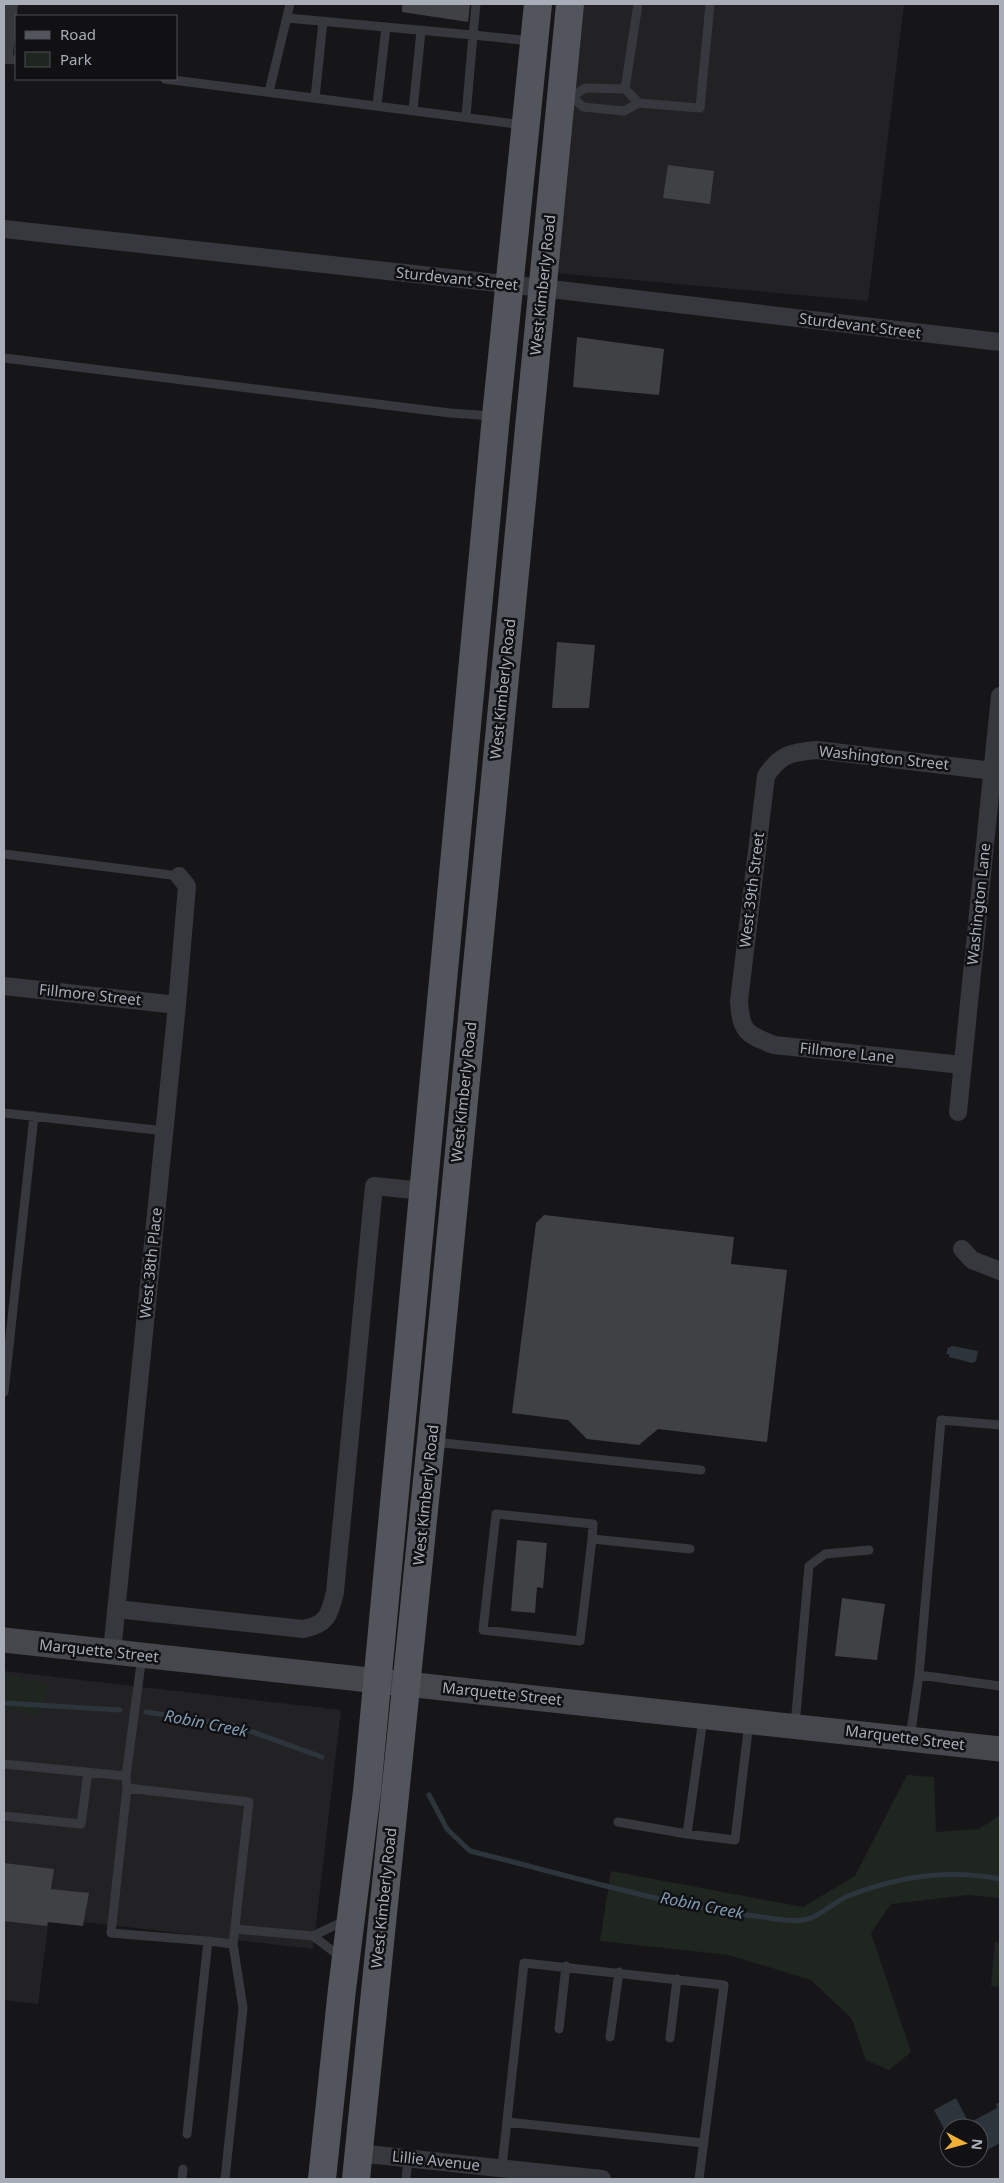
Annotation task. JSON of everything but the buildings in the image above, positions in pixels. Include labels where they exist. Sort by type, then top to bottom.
[{"type":"main road","name":"West Kimberly Road","points":[[322,2179],[345,1960],[367,1791],[496,416],[538,4]]},
{"type":"main road","name":"West Kimberly Road","points":[[357,2166],[431,1442],[542,288],[566,97],[570,4]]},
{"type":"main road","points":[[325,2150],[333,2179]]},
{"type":"street","points":[[4,57],[9,4]]},
{"type":"street","name":"Sturdevant Street","points":[[4,229],[542,288],[1000,342]]},
{"type":"street","name":"Washington Lane","points":[[958,1112],[1000,696]]},
{"type":"street","name":"Washington Street","points":[[776,760],[798,752],[817,750],[993,770]]},
{"type":"street","name":"West 39th Street","points":[[740,1022],[739,1002],[766,776],[776,760]]},
{"type":"street","name":"West 38th Place","points":[[112,1652],[177,1005],[187,886],[180,876]]},
{"type":"street","name":"Fillmore Street","points":[[4,986],[177,1005]]},
{"type":"street","name":"Fillmore Lane","points":[[740,1022],[753,1037],[774,1045],[962,1066]]},
{"type":"street","points":[[116,1609],[304,1629],[315,1627],[324,1620],[330,1610],[335,1592],[374,1186],[423,1191]]},
{"type":"street","points":[[962,1249],[972,1260],[1000,1270]]},
{"type":"street","name":"Marquette Street","points":[[4,1640],[1000,1749]]},
{"type":"street","name":"Lillie Avenue","points":[[357,2166],[408,2158],[602,2179]]},
{"type":"lane","points":[[270,92],[290,4]]},
{"type":"lane","points":[[466,116],[476,4]]},
{"type":"lane","points":[[625,89],[638,4]]},
{"type":"lane","points":[[566,97],[583,107],[624,111],[639,103],[700,108],[710,4]]},
{"type":"lane","points":[[287,18],[534,42]]},
{"type":"lane","points":[[315,98],[323,21]]},
{"type":"lane","points":[[377,105],[386,27]]},
{"type":"lane","points":[[413,110],[421,31]]},
{"type":"lane","points":[[173,80],[525,125]]},
{"type":"lane","points":[[566,97],[585,88],[625,89],[639,103]]},
{"type":"lane","points":[[4,358],[440,412],[496,416]]},
{"type":"lane","points":[[4,854],[180,876]]},
{"type":"lane","points":[[4,1113],[165,1131]]},
{"type":"lane","points":[[4,1392],[34,1116]]},
{"type":"lane","points":[[910,1738],[919,1675],[941,1420],[1000,1425]]},
{"type":"lane","points":[[431,1442],[701,1470]]},
{"type":"lane","points":[[496,1514],[593,1524],[592,1539],[580,1641],[484,1630],[496,1514]]},
{"type":"lane","points":[[592,1539],[690,1549]]},
{"type":"lane","points":[[795,1726],[809,1566],[825,1554],[869,1550]]},
{"type":"lane","points":[[142,1656],[126,1776],[127,1788],[111,1933],[233,1944]]},
{"type":"lane","points":[[919,1675],[1000,1686]]},
{"type":"lane","points":[[687,1834],[703,1716]]},
{"type":"lane","points":[[618,1822],[735,1840],[749,1721]]},
{"type":"lane","points":[[4,1764],[126,1776]]},
{"type":"lane","points":[[4,1816],[81,1824],[88,1772]]},
{"type":"lane","points":[[127,1788],[249,1802],[233,1944],[244,2008],[225,2179]]},
{"type":"lane","points":[[235,1929],[313,1936],[351,1918]]},
{"type":"lane","points":[[313,1936],[345,1960]]},
{"type":"lane","points":[[187,2134],[208,1941]]},
{"type":"lane","points":[[502,2167],[524,1962],[724,1985],[699,2179]]},
{"type":"lane","points":[[559,2029],[566,1966]]},
{"type":"lane","points":[[610,2037],[619,1972]]},
{"type":"lane","points":[[670,2038],[677,1979]]},
{"type":"lane","points":[[507,2122],[704,2142]]},
{"type":"lane","points":[[406,2179],[408,2158]]},
{"type":"lane","points":[[182,2179],[184,2169]]},
{"type":"shaded area","points":[[581,4],[904,4],[868,301],[556,273]]},
{"type":"shaded area","points":[[952,1346],[978,1351],[976,1361],[972,1363],[949,1357],[949,1354],[946,1354],[948,1348]]},
{"type":"shaded area","points":[[4,1671],[341,1710],[313,1949],[49,1918],[38,2004],[4,2000]]},
{"type":"shaded area","points":[[956,2098],[966,2118],[939,2119],[934,2110]]},
{"type":"shaded area","points":[[1000,2102],[1000,2143],[989,2149],[989,2118],[978,2118],[997,2108],[996,2104]]},
{"type":"green space","points":[[4,1674],[49,1684],[38,1716],[4,1707]]},
{"type":"green space","points":[[907,1775],[934,1777],[936,1832],[979,1829],[1000,1815],[1000,1898],[968,1895],[891,1904],[871,1933],[911,2052],[889,2070],[866,2060],[852,2019],[811,1980],[729,1955],[600,1941],[611,1871],[803,1907],[855,1876]]},
{"type":"green space","points":[[995,1942],[1000,1943],[1000,1987],[991,1986]]},
{"type":"waterway","name":"Robin Creek","points":[[4,1703],[120,1710]]},
{"type":"waterway","name":"Robin Creek","points":[[146,1712],[236,1726],[322,1757]]},
{"type":"waterway","name":"Robin Creek","points":[[429,1795],[447,1829],[470,1851],[612,1888],[720,1911],[802,1920],[818,1915],[848,1896],[866,1889],[904,1880],[942,1875],[981,1876],[1000,1879]]}]
